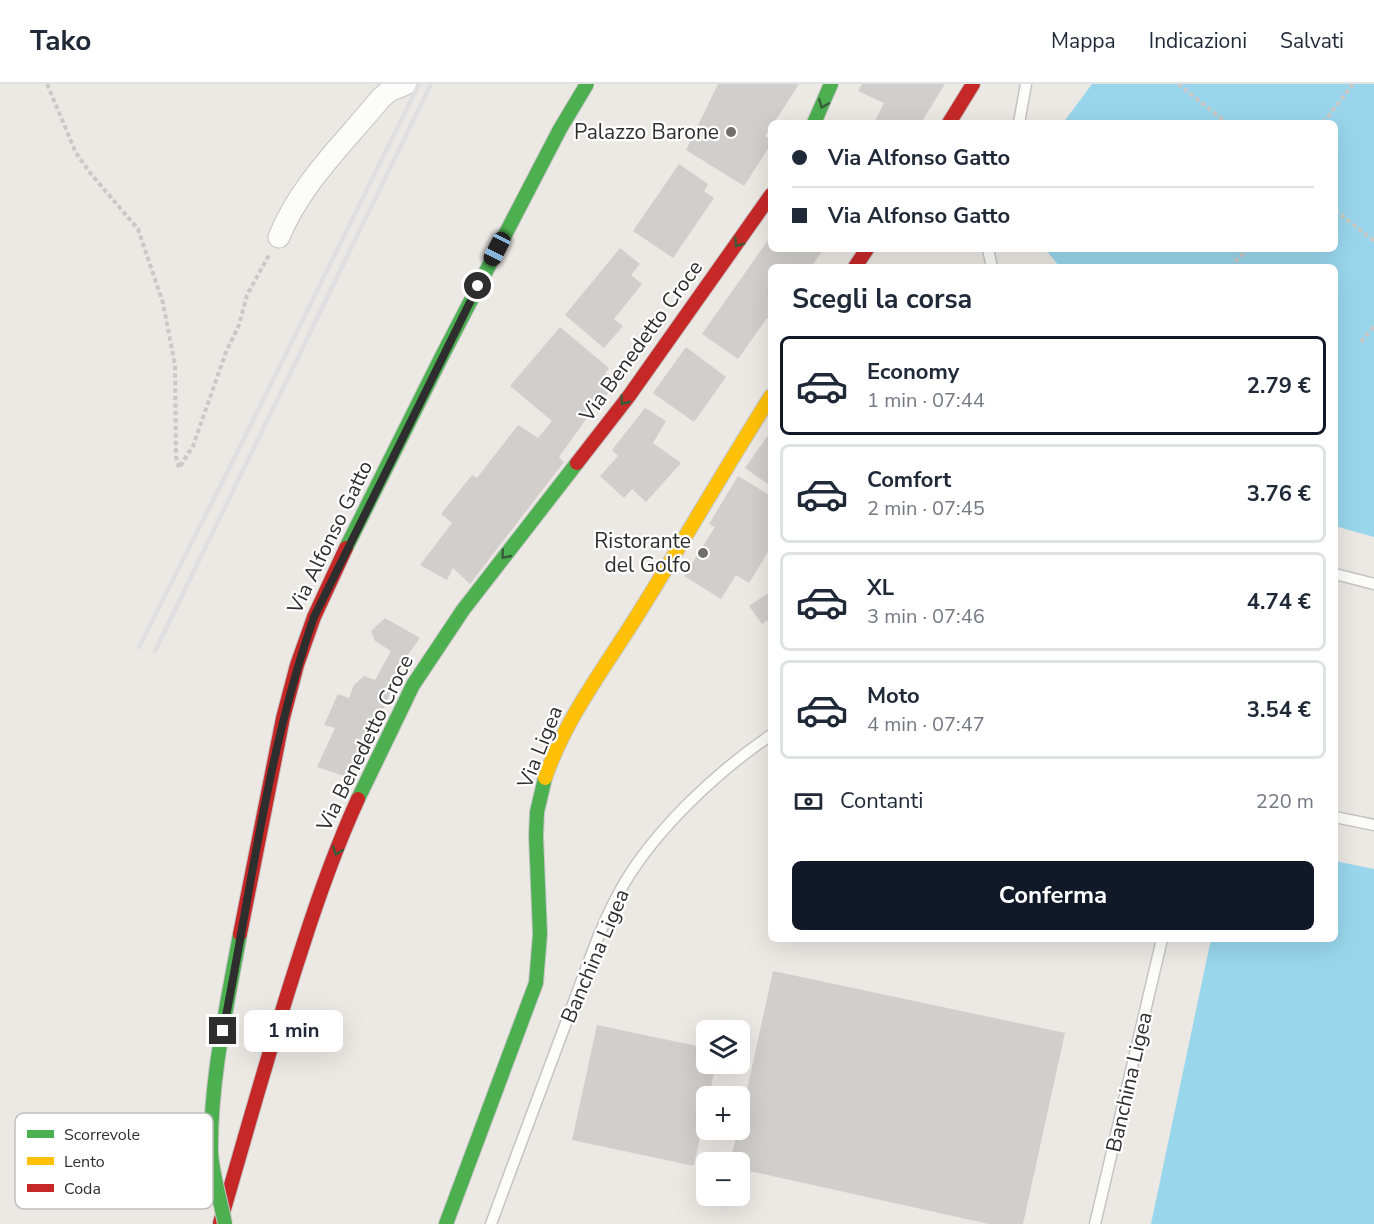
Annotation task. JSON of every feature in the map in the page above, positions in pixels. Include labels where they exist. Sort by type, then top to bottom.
[{"type":"main road","name":"Via Alfonso Gatto","points":[[213,1122],[216,1074],[251,876],[283,718],[297,665],[314,617],[497,249],[560,129],[587,84]]},
{"type":"main road","points":[[815,120],[831,84]]},
{"type":"main road","points":[[951,120],[973,84]]},
{"type":"main road","name":"Via Benedetto Croce","points":[[219,1224],[287,992],[316,904],[347,823],[413,685],[463,610],[629,396],[768,199]]},
{"type":"main road","name":"Via Ligea","points":[[446,1224],[536,983],[541,948],[536,842],[537,815],[543,787],[558,747],[582,701],[657,584],[768,401]]},
{"type":"main road","name":"Via Alfonso Gatto","points":[[213,1164],[225,1224]]},
{"type":"street","points":[[279,237],[296,201],[312,180],[381,98],[389,91],[406,84]]},
{"type":"lane","points":[[1020,120],[1026,84]]},
{"type":"lane","points":[[1338,575],[1374,584]]},
{"type":"lane","name":"Banchina Ligea","points":[[491,1224],[601,931],[625,882],[656,840],[692,801],[739,757],[768,737]]},
{"type":"lane","points":[[1338,818],[1374,825]]},
{"type":"lane","name":"Banchina Ligea","points":[[1095,1224],[1161,942]]},
{"type":"path","points":[[47,84],[76,153],[138,229],[163,303],[174,364],[176,457],[179,468],[197,436],[226,352],[239,325],[247,295],[279,237]]},
{"type":"path","points":[[1178,84],[1223,120]]},
{"type":"path","points":[[1325,120],[1353,84]]},
{"type":"path","points":[[1338,212],[1374,241]]},
{"type":"path","points":[[1233,264],[1245,252]]},
{"type":"path","points":[[1361,342],[1374,326]]},
{"type":"water","points":[[1092,84],[1374,84],[1374,537],[1338,527],[1338,264],[1058,264],[1048,252],[1338,252],[1338,120],[1065,120]]},
{"type":"water","points":[[1338,862],[1374,869],[1374,1224],[1151,1224],[1210,942],[1338,942]]},
{"type":"building","name":"Palazzo Barone","points":[[718,84],[799,84],[776,120],[768,120],[768,132],[765,136],[768,138],[768,149],[744,186],[686,150]]},
{"type":"building","points":[[862,84],[945,84],[923,120],[876,120],[884,103],[858,91]]},
{"type":"building","points":[[679,164],[708,184],[704,191],[714,198],[673,258],[633,231]]},
{"type":"building","points":[[768,240],[768,252],[822,252],[813,264],[768,264],[768,319],[738,359],[702,334]]},
{"type":"building","points":[[620,248],[640,264],[631,275],[642,284],[614,319],[623,326],[604,348],[565,315]]},
{"type":"building","points":[[560,327],[609,368],[605,373],[617,383],[589,415],[559,457],[564,462],[470,584],[453,568],[447,580],[420,565],[452,523],[441,514],[472,475],[477,478],[518,425],[538,438],[552,421],[510,386]]},
{"type":"building","points":[[686,347],[726,377],[694,422],[653,393]]},
{"type":"building","points":[[645,408],[666,421],[653,443],[681,463],[646,502],[632,489],[624,498],[600,476],[618,456],[612,450]]},
{"type":"building","points":[[768,435],[768,484],[745,468]]},
{"type":"building","points":[[738,476],[768,494],[768,552],[749,583],[736,575],[721,599],[684,576],[715,527],[709,524]]},
{"type":"building","points":[[768,593],[768,620],[762,624],[749,606]]},
{"type":"building","points":[[385,618],[420,638],[405,659],[353,779],[317,767],[335,728],[324,725],[338,694],[349,698],[354,685],[364,676],[375,680],[391,651],[375,641],[371,631]]},
{"type":"building","points":[[773,971],[1065,1033],[1023,1224],[989,1224],[750,1171],[750,1152],[732,1152],[736,1140],[750,1140],[750,1086],[748,1086]]},
{"type":"building","points":[[597,1025],[696,1046],[696,1074],[714,1074],[711,1086],[696,1086],[696,1140],[699,1140],[694,1166],[572,1140]]},
{"type":"railway","points":[[139,647],[419,84]]},
{"type":"railway","points":[[155,651],[431,84]]},
{"type":"traffic: fast","points":[[346,548],[442,356],[560,129],[587,84]]},
{"type":"traffic: fast","points":[[815,120],[831,84]]},
{"type":"traffic: fast","points":[[358,799],[413,685],[463,610],[577,463]]},
{"type":"traffic: fast","points":[[446,1224],[536,983],[540,934],[537,812],[545,778]]},
{"type":"traffic: fast","points":[[212,1113],[220,1043],[240,934]]},
{"type":"traffic: fast","points":[[213,1167],[225,1224]]},
{"type":"traffic: slow","points":[[545,778],[575,713],[768,401]]},
{"type":"traffic: jam","points":[[951,120],[973,84]]},
{"type":"traffic: jam","points":[[577,463],[629,396],[768,199]]},
{"type":"traffic: jam","points":[[857,264],[865,252]]},
{"type":"traffic: jam","points":[[240,934],[283,718],[297,665],[314,617],[346,548]]},
{"type":"traffic: jam","points":[[220,1223],[308,929],[358,799]]},
{"type":"place","name":"Palazzo Barone","points":[[731,132]]},
{"type":"place","name":"Ristorante del Golfo","points":[[703,553]]},
{"type":"route","points":[[223,1031],[251,876],[283,718],[297,665],[314,617],[384,471],[478,286]]}]
